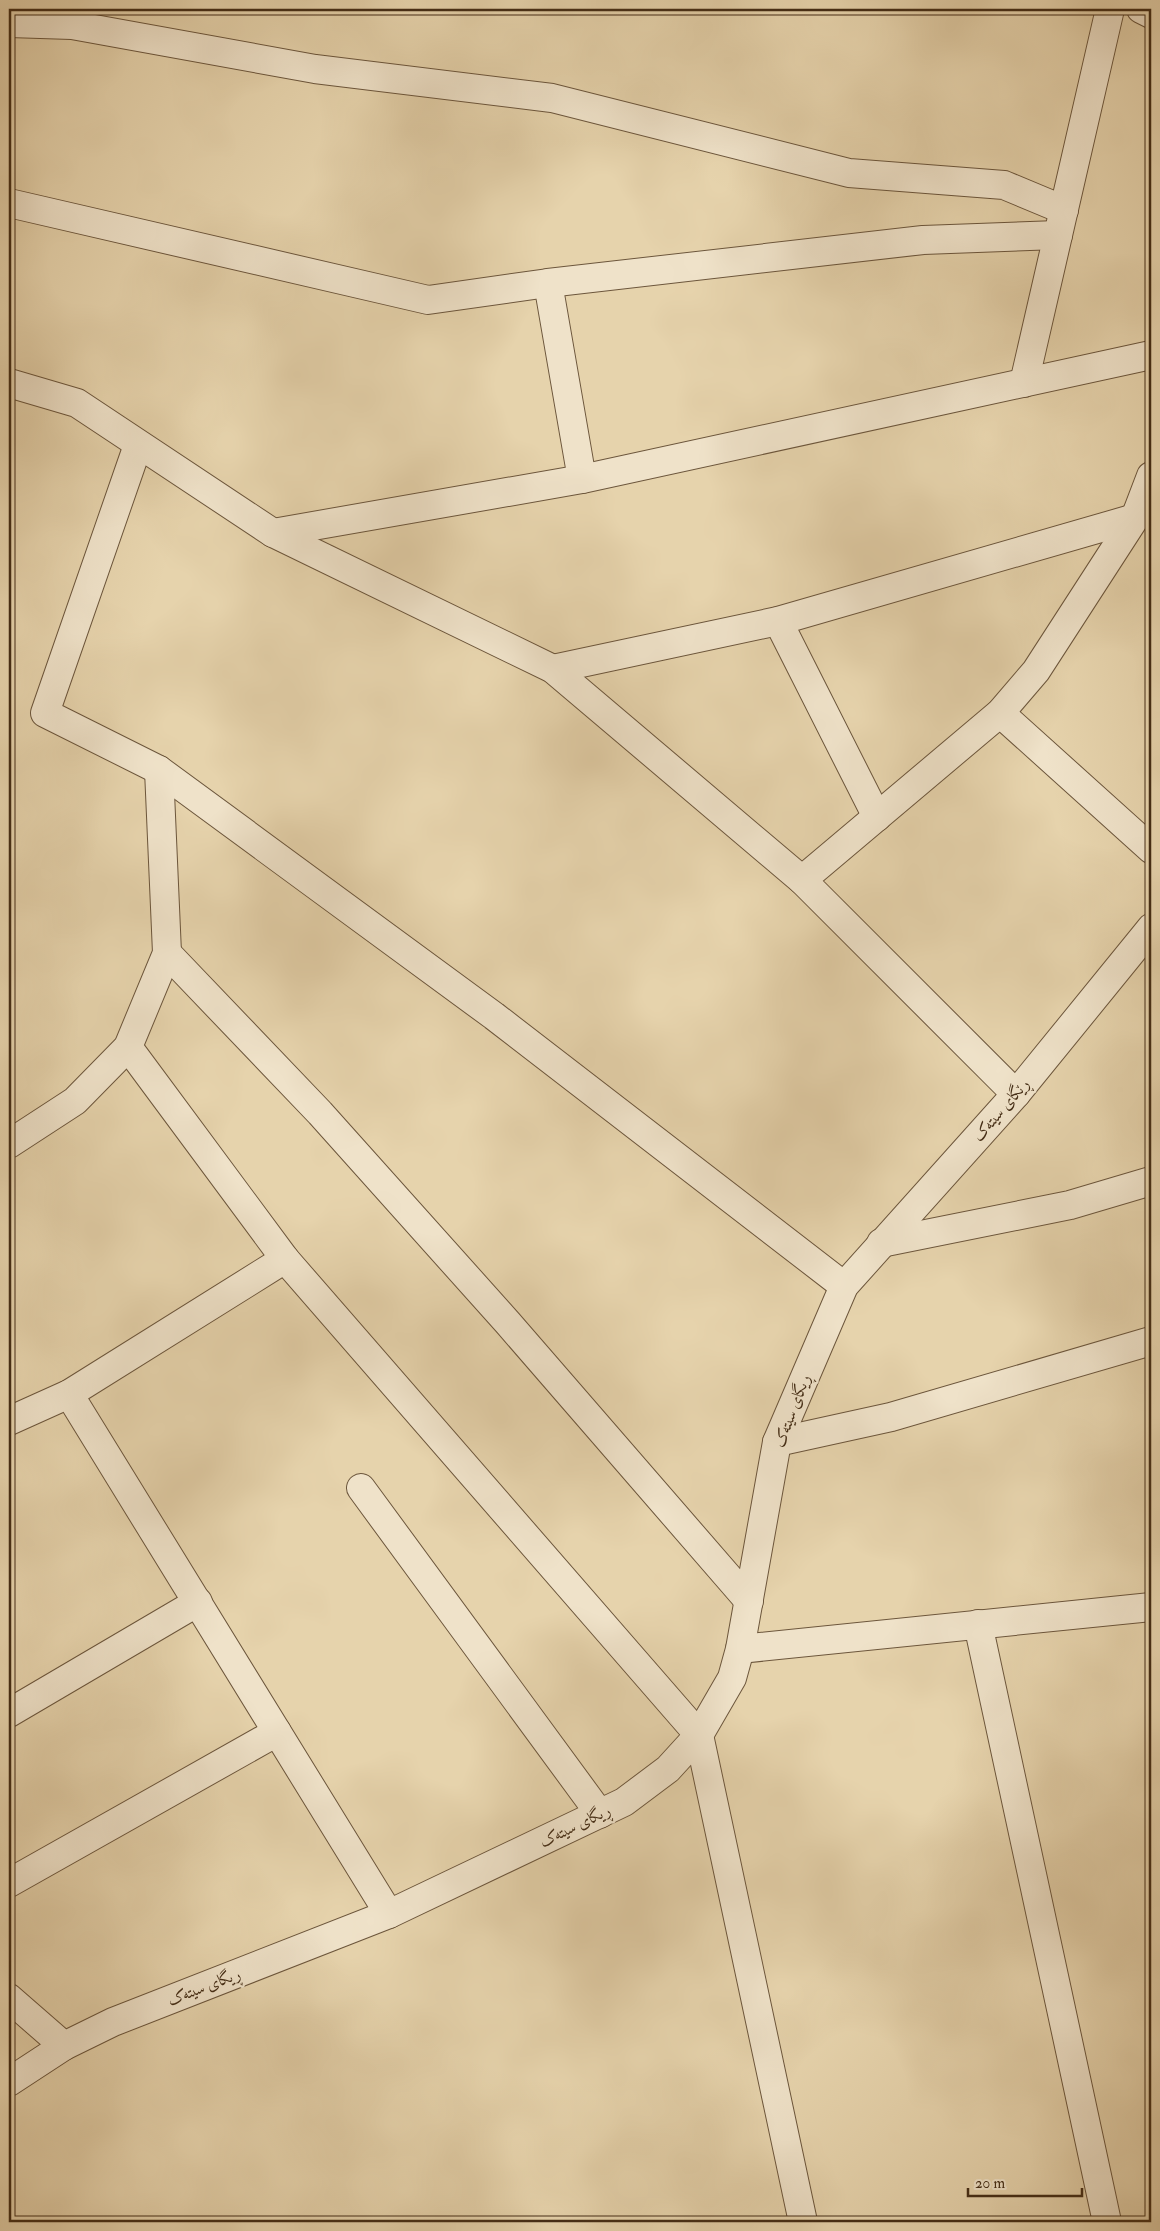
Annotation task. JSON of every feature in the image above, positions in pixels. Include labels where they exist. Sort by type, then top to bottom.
[{"type":"street","points":[[1024,383],[1110,9]]},
{"type":"street","points":[[1141,9],[1151,14]]},
{"type":"street","points":[[9,23],[72,25],[315,69],[552,98],[849,173],[1004,185],[1061,223]]},
{"type":"street","points":[[9,203],[428,300],[548,283],[1061,223]]},
{"type":"street","points":[[548,283],[582,479]]},
{"type":"street","points":[[273,533],[582,479],[1151,355]]},
{"type":"street","points":[[9,383],[77,403],[273,533],[553,669],[802,880],[1016,1094]]},
{"type":"street","points":[[138,445],[45,713],[159,770],[494,1016],[844,1286]]},
{"type":"street","points":[[802,880],[1000,713],[1036,672],[1135,518],[1151,476]]},
{"type":"street","points":[[553,669],[778,621],[1135,518]]},
{"type":"street","points":[[778,621],[877,817]]},
{"type":"street","points":[[1000,713],[1151,849]]},
{"type":"street","points":[[9,1144],[75,1101],[128,1048],[167,953],[159,770]]},
{"type":"street","name":"ڕێگای سیتەک","points":[[844,1286],[1016,1094],[1151,928]]},
{"type":"street","points":[[167,953],[320,1112],[508,1323],[749,1601]]},
{"type":"street","points":[[128,1048],[285,1259],[699,1735],[803,2222]]},
{"type":"street","points":[[881,1243],[1070,1205],[1151,1181]]},
{"type":"street","points":[[9,1421],[69,1394],[285,1259]]},
{"type":"street","name":"ڕیگای سیتەک","points":[[9,2082],[64,2046],[113,2022],[390,1914],[624,1802],[668,1769],[699,1735],[732,1678],[749,1601],[777,1442],[844,1286]]},
{"type":"street","points":[[777,1442],[891,1417],[1151,1341]]},
{"type":"street","points":[[69,1394],[390,1914]]},
{"type":"street","points":[[361,1488],[600,1814]]},
{"type":"street","points":[[9,1713],[198,1602]]},
{"type":"street","points":[[740,1648],[1151,1607]]},
{"type":"street","points":[[978,1624],[1107,2222]]},
{"type":"street","points":[[9,1882],[277,1732]]},
{"type":"street","points":[[9,1998],[64,2046]]}]
